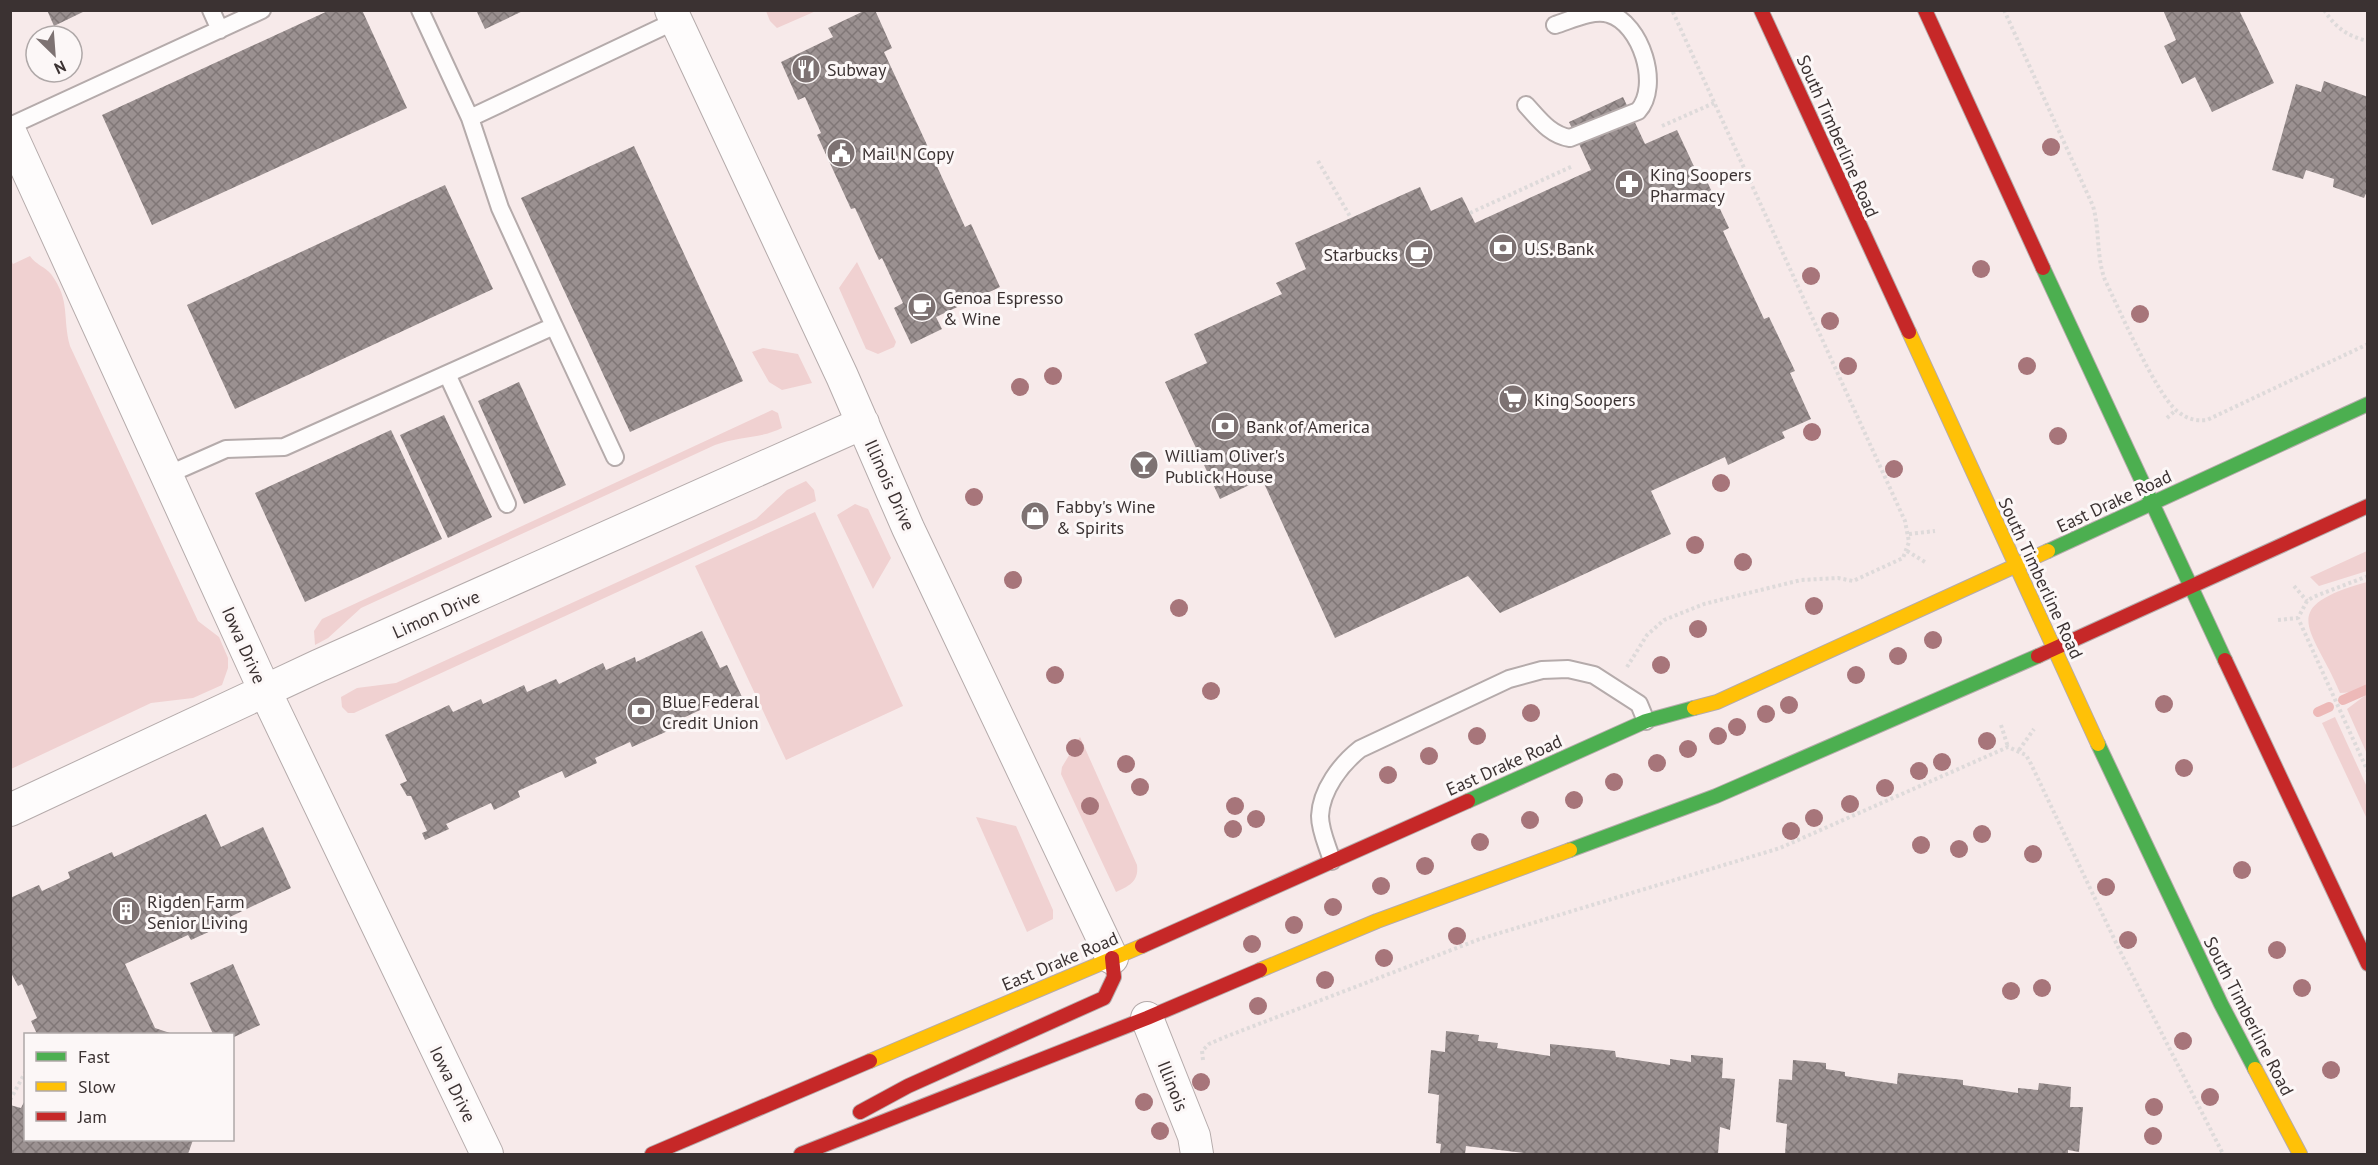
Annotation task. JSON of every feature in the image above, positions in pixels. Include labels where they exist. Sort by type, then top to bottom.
[{"type":"main road","name":"South Timberline Road","points":[[1761,10],[2053,649],[2221,1004],[2300,1155]]},
{"type":"main road","points":[[1924,10],[2151,504],[2367,964]]},
{"type":"main road","name":"East Drake Road","points":[[652,1155],[1112,958],[1646,721],[1718,702],[2367,404]]},
{"type":"main road","points":[[801,1155],[1147,1018],[1377,921],[1716,796],[2053,649],[2367,506]]},
{"type":"main road","points":[[793,1155],[844,1121],[908,1086],[1104,998],[1114,977],[1112,958]]},
{"type":"street","name":"Illinois Drive","points":[[673,16],[863,423],[908,528],[1112,958]]},
{"type":"street","name":"Iowa Drive","points":[[10,132],[265,691],[487,1155]]},
{"type":"street","name":"Limon Drive","points":[[10,810],[265,691],[863,423]]},
{"type":"street","name":"Illinois","points":[[1147,1018],[1194,1136],[1197,1155]]},
{"type":"lane","points":[[211,10],[220,30]]},
{"type":"lane","points":[[10,126],[262,10]]},
{"type":"lane","points":[[420,10],[470,118],[500,208],[615,457]]},
{"type":"lane","points":[[1526,105],[1559,137],[1570,138],[1638,111],[1646,103],[1650,86],[1648,68],[1631,31],[1621,19],[1607,13],[1590,14],[1556,26]]},
{"type":"lane","points":[[470,118],[673,16]]},
{"type":"lane","points":[[167,475],[226,449],[284,447],[554,326]]},
{"type":"lane","points":[[447,374],[507,504]]},
{"type":"lane","points":[[1332,861],[1321,826],[1322,804],[1333,779],[1352,756],[1360,749],[1509,679],[1542,670],[1568,669],[1594,675],[1639,704],[1646,721]]},
{"type":"path","points":[[1625,670],[1647,635],[1664,620],[1704,604],[1801,580],[1838,578],[1853,580],[1903,558],[1907,551],[1909,534],[1672,10]]},
{"type":"path","points":[[2004,10],[2093,206],[2099,228],[2100,268],[2105,280],[2159,388],[2176,410],[2198,421],[2217,416],[2367,344]]},
{"type":"path","points":[[2324,10],[2334,25],[2351,37],[2367,41]]},
{"type":"path","points":[[1318,161],[1351,218]]},
{"type":"path","points":[[2167,418],[2176,410]]},
{"type":"path","points":[[2198,421],[2199,428]]},
{"type":"path","points":[[1909,534],[1935,531]]},
{"type":"path","points":[[1907,551],[1925,562]]},
{"type":"path","points":[[2298,618],[2307,601],[2322,592],[2367,576]]},
{"type":"path","points":[[2294,586],[2307,601]]},
{"type":"path","points":[[2278,620],[2298,618]]},
{"type":"path","points":[[2298,618],[2367,772]]},
{"type":"path","points":[[2001,725],[2008,747]]},
{"type":"path","points":[[2019,750],[2034,729]]},
{"type":"path","points":[[1206,1071],[1202,1051],[1209,1044],[1225,1037],[1480,939],[1780,848],[2008,747],[2019,750],[2031,764],[2119,949],[2223,1155]]},
{"type":"path","points":[[10,1100],[24,1075]]},
{"type":"shaded area","points":[[766,11],[816,11],[777,28],[770,21]]},
{"type":"shaded area","points":[[30,256],[51,274],[57,284],[64,301],[70,346],[198,621],[219,637],[228,658],[228,668],[222,685],[193,698],[151,703],[11,769],[10,258],[13,264]]},
{"type":"shaded area","points":[[857,262],[896,342],[894,347],[878,354],[866,349],[839,288]]},
{"type":"shaded area","points":[[763,348],[798,354],[812,383],[782,390],[769,382],[752,352]]},
{"type":"shaded area","points":[[772,410],[778,413],[782,428],[774,432],[715,445],[361,608],[328,638],[315,645],[314,631],[322,619]]},
{"type":"shaded area","points":[[806,481],[814,490],[816,501],[354,713],[348,713],[342,707],[341,697],[357,688],[396,683],[756,519],[787,490]]},
{"type":"shaded area","points":[[855,504],[868,509],[891,558],[873,589],[837,515]]},
{"type":"shaded area","points":[[815,512],[903,706],[786,760],[695,566]]},
{"type":"shaded area","points":[[2367,551],[2367,571],[2319,586],[2310,577]]},
{"type":"shaded area","points":[[2367,582],[2367,685],[2355,692],[2340,693],[2312,636],[2308,623],[2310,611],[2320,601]]},
{"type":"shaded area","points":[[2367,694],[2367,754],[2347,709]]},
{"type":"shaded area","points":[[2335,717],[2367,787],[2367,819],[2322,723]]},
{"type":"shaded area","points":[[1080,737],[1137,865],[1135,879],[1116,892],[1061,774],[1062,767]]},
{"type":"shaded area","points":[[976,817],[1016,826],[1053,910],[1053,919],[1027,932]]},
{"type":"building","points":[[47,10],[87,10],[58,24],[53,24]]},
{"type":"building","points":[[330,10],[362,10],[407,108],[152,225],[102,115]]},
{"type":"building","points":[[476,10],[525,10],[485,29]]},
{"type":"building","points":[[866,10],[875,10],[892,48],[884,52],[965,227],[971,224],[1000,287],[936,317],[942,329],[911,344],[894,308],[903,303],[882,258],[879,260],[855,208],[851,209],[817,135],[821,133],[805,97],[798,100],[781,62],[833,37],[828,28]]},
{"type":"building","points":[[2163,10],[2239,10],[2274,83],[2212,112],[2195,77],[2182,84],[2164,46],[2176,40]]},
{"type":"building","points":[[2324,81],[2368,97],[2368,189],[2364,198],[2333,187],[2334,179],[2306,170],[2303,179],[2272,170],[2296,84],[2321,92]]},
{"type":"building","points":[[1623,97],[1645,144],[1677,130],[1698,175],[1703,173],[1729,228],[1723,231],[1764,319],[1769,317],[1795,371],[1790,373],[1811,419],[1782,432],[1785,438],[1728,465],[1725,457],[1651,491],[1671,534],[1500,613],[1468,576],[1335,638],[1262,479],[1220,499],[1165,382],[1207,363],[1194,334],[1282,294],[1276,283],[1306,269],[1295,243],[1420,187],[1431,211],[1462,197],[1475,223],[1591,170],[1569,122]]},
{"type":"building","points":[[634,146],[743,381],[630,432],[521,198]]},
{"type":"building","points":[[445,185],[493,289],[235,409],[187,305]]},
{"type":"building","points":[[519,382],[566,485],[524,504],[478,401]]},
{"type":"building","points":[[444,415],[492,517],[448,538],[400,435]]},
{"type":"building","points":[[391,430],[442,539],[305,602],[255,493]]},
{"type":"building","points":[[702,631],[720,668],[727,665],[742,697],[731,702],[728,697],[668,725],[670,730],[632,747],[630,742],[595,758],[597,763],[565,778],[562,771],[518,791],[520,797],[494,810],[491,803],[446,824],[449,829],[425,840],[422,833],[427,831],[411,796],[407,796],[400,784],[407,781],[385,735],[449,705],[453,712],[481,699],[483,704],[524,685],[527,692],[556,679],[559,684],[603,663],[606,670],[635,657],[636,662]]},
{"type":"building","name":"Rigden Farm Senior Living","points":[[206,814],[221,847],[263,827],[291,888],[213,925],[215,929],[191,940],[188,935],[125,964],[155,1028],[170,1033],[37,1033],[31,1021],[37,1018],[22,984],[18,986],[10,971],[10,898],[39,885],[42,891],[70,878],[68,872],[112,852],[114,857]]},
{"type":"building","points":[[233,964],[260,1025],[234,1037],[234,1033],[213,1033],[190,983]]},
{"type":"building","points":[[1446,1031],[1479,1035],[1478,1041],[1498,1043],[1497,1048],[1550,1056],[1550,1044],[1615,1051],[1616,1057],[1670,1065],[1670,1059],[1691,1062],[1691,1055],[1723,1058],[1722,1078],[1735,1079],[1730,1130],[1720,1127],[1718,1154],[1533,1154],[1466,1146],[1465,1154],[1440,1154],[1441,1144],[1436,1143],[1439,1095],[1428,1093],[1431,1050],[1445,1052]]},
{"type":"building","points":[[1793,1060],[1826,1063],[1826,1069],[1845,1072],[1845,1076],[1897,1084],[1898,1073],[1963,1080],[1963,1085],[2018,1093],[2018,1088],[2038,1090],[2039,1083],[2071,1087],[2070,1107],[2083,1107],[2079,1152],[2068,1150],[2068,1154],[1785,1154],[1787,1124],[1776,1122],[1779,1079],[1792,1080]]},
{"type":"building","points":[[24,1102],[24,1141],[193,1141],[188,1154],[10,1154],[10,1105],[21,1108]]},
{"type":"waterway","points":[[2343,700],[2368,689]]},
{"type":"waterway","points":[[2318,712],[2329,707]]},
{"type":"traffic: fast","points":[[2043,268],[2225,660]]},
{"type":"traffic: fast","points":[[2048,551],[2368,404]]},
{"type":"traffic: fast","points":[[1570,850],[1716,796],[2038,656]]},
{"type":"traffic: fast","points":[[1468,801],[1646,721],[1694,708]]},
{"type":"traffic: fast","points":[[2098,744],[2221,1004],[2255,1069]]},
{"type":"traffic: slow","points":[[1909,332],[2098,744]]},
{"type":"traffic: slow","points":[[1694,708],[1717,702],[2048,551]]},
{"type":"traffic: slow","points":[[1260,970],[1377,921],[1570,850]]},
{"type":"traffic: slow","points":[[870,1061],[1142,946]]},
{"type":"traffic: slow","points":[[2255,1069],[2300,1154]]},
{"type":"traffic: jam","points":[[1761,10],[1909,332]]},
{"type":"traffic: jam","points":[[1925,10],[2043,268]]},
{"type":"traffic: jam","points":[[2038,656],[2368,506]]},
{"type":"traffic: jam","points":[[2225,660],[2368,964]]},
{"type":"traffic: jam","points":[[1142,946],[1468,801]]},
{"type":"traffic: jam","points":[[860,1112],[908,1086],[1104,998],[1114,977],[1112,958]]},
{"type":"traffic: jam","points":[[801,1154],[1147,1018],[1260,970]]},
{"type":"traffic: jam","points":[[652,1154],[870,1061]]},
{"type":"place","name":"Subway","points":[[806,69]]},
{"type":"place","name":"Mail N Copy","points":[[841,153]]},
{"type":"place","name":"King Soopers Pharmacy","points":[[1629,184]]},
{"type":"place","name":"U.S. Bank","points":[[1503,248]]},
{"type":"place","name":"Starbucks","points":[[1419,254]]},
{"type":"place","name":"Genoa Espresso & Wine","points":[[922,307]]},
{"type":"place","name":"King Soopers","points":[[1513,399]]},
{"type":"place","name":"Bank of America","points":[[1225,426]]},
{"type":"place","name":"William Oliver's Publick House","points":[[1144,465]]},
{"type":"place","name":"Fabby's Wine & Spirits","points":[[1035,516]]},
{"type":"place","name":"Blue Federal Credit Union","points":[[641,711]]},
{"type":"place","name":"Rigden Farm Senior Living","points":[[126,911]]}]
